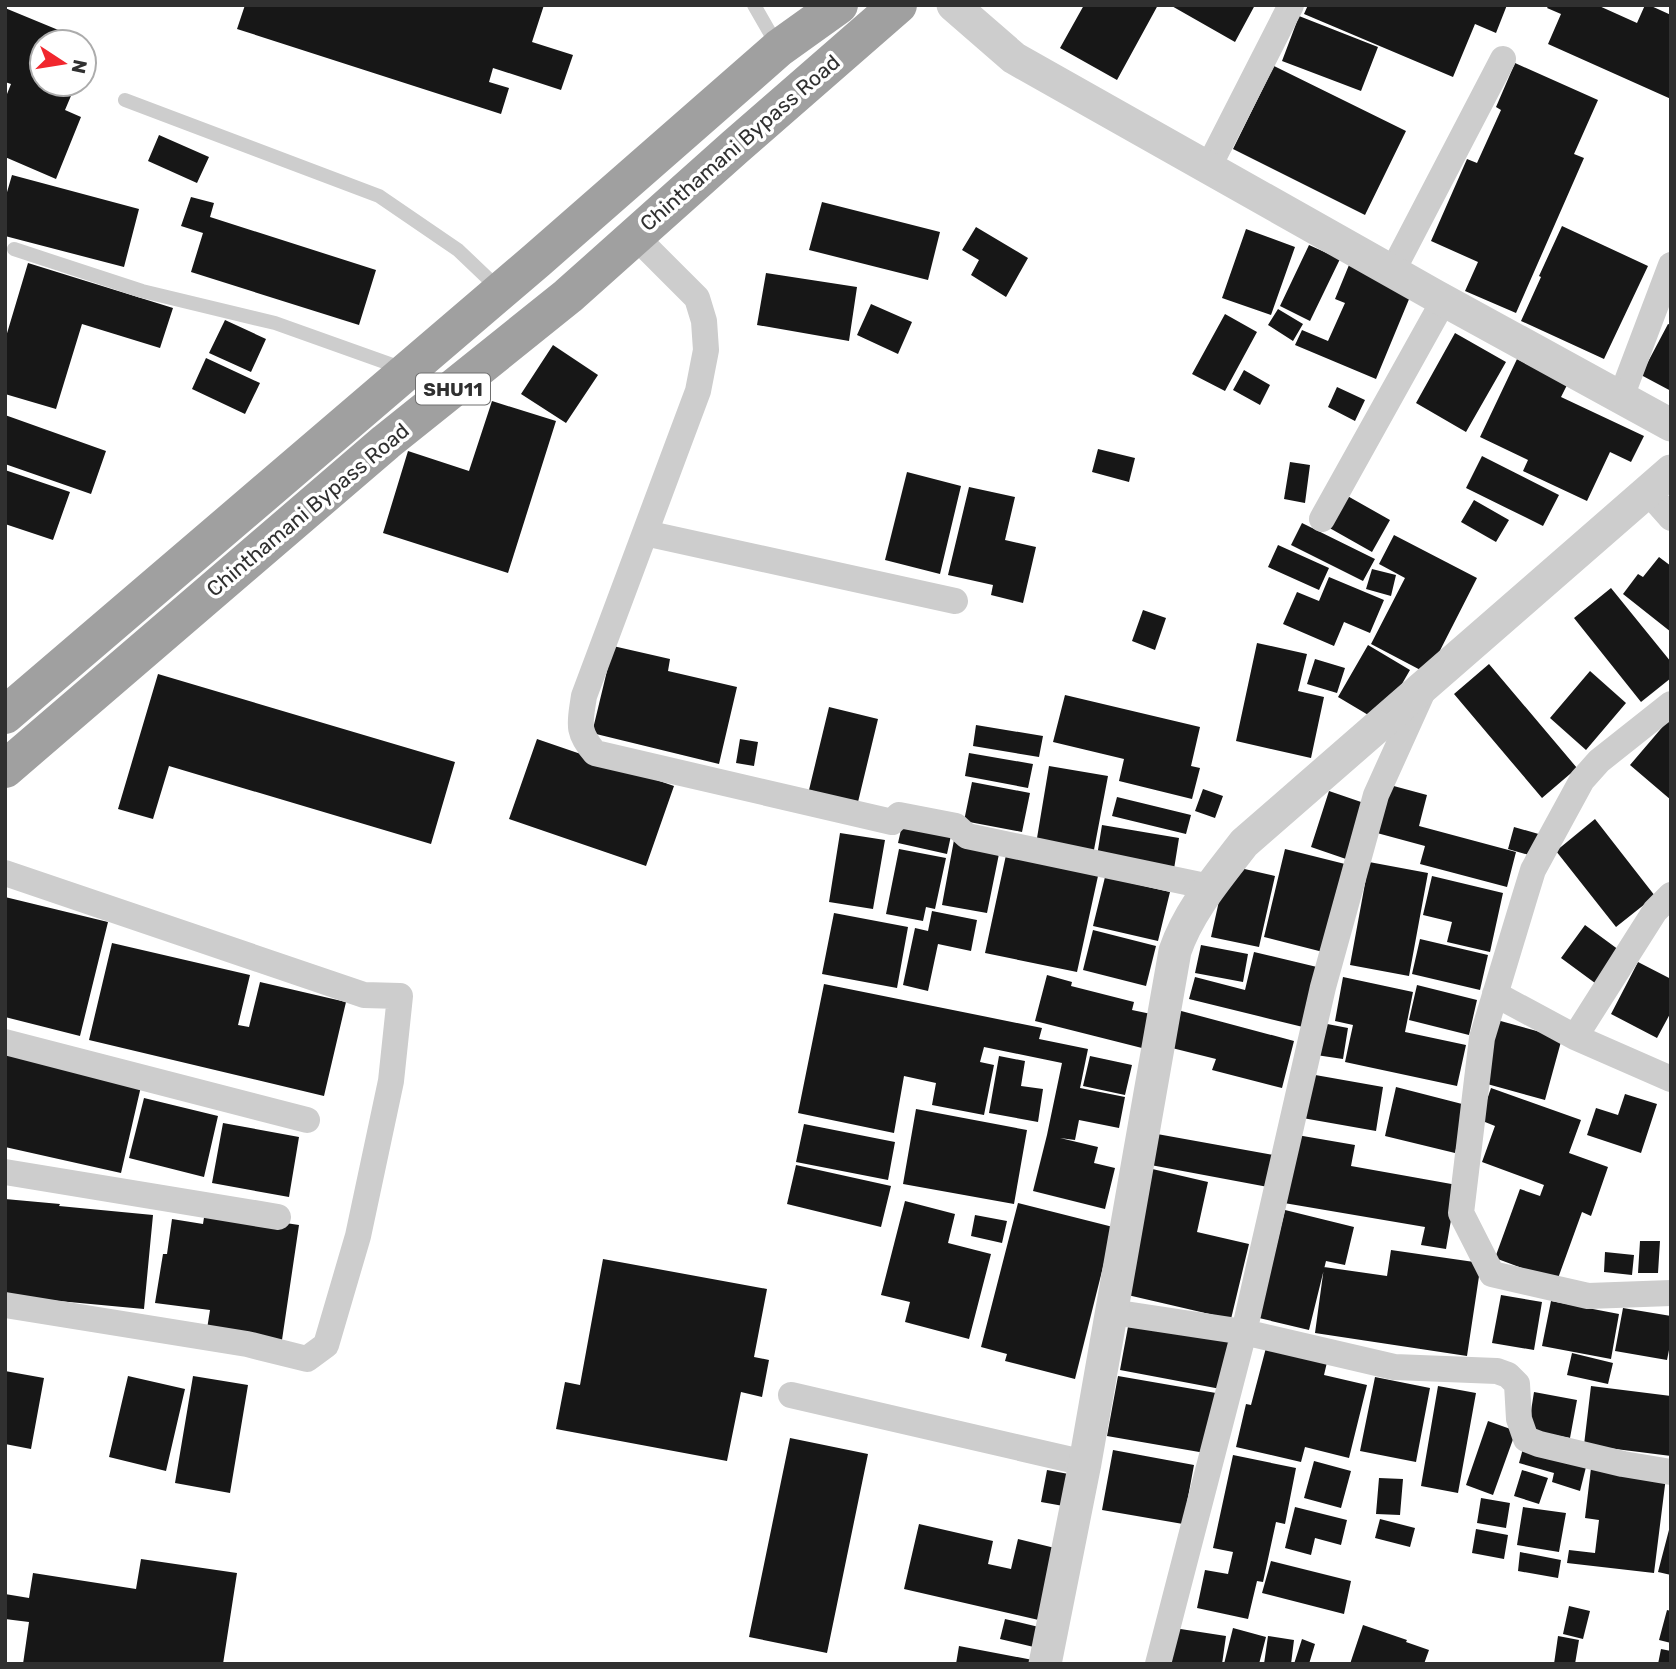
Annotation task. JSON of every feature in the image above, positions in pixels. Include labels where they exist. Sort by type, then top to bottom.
[{"type":"highway","name":"Chinthamani Bypass Road","points":[[5,715],[409,370],[798,27],[839,5]]},
{"type":"highway","name":"Chinthamani Bypass Road","points":[[5,769],[386,442],[569,296],[898,5]]},
{"type":"street","points":[[953,5],[1014,58],[1392,272],[1671,425]]},
{"type":"street","points":[[1208,168],[1291,5]]},
{"type":"street","points":[[1392,272],[1503,59]]},
{"type":"street","points":[[635,236],[697,298],[704,321],[706,350],[698,391],[584,696],[580,726],[585,741],[595,753],[892,822],[899,815],[956,826],[967,836],[1210,887]]},
{"type":"street","points":[[1621,397],[1671,265]]},
{"type":"street","points":[[1322,519],[1444,300]]},
{"type":"street","points":[[1045,1664],[1085,1463],[1175,951],[1181,934],[1210,887],[1244,843],[1659,481],[1671,518]]},
{"type":"street","points":[[645,533],[955,601]]},
{"type":"street","points":[[1158,1664],[1244,1332],[1323,986],[1376,795],[1426,684]]},
{"type":"street","points":[[1671,704],[1599,761],[1582,780],[1533,870],[1482,1038],[1461,1213],[1492,1274],[1588,1296],[1671,1293]]},
{"type":"street","points":[[5,873],[364,995],[400,996],[386,1107],[358,1236],[326,1346],[307,1359],[247,1344],[5,1305]]},
{"type":"street","points":[[1575,1037],[1655,911],[1671,895]]},
{"type":"street","points":[[1495,994],[1575,1037],[1671,1079]]},
{"type":"street","points":[[5,1042],[307,1119]]},
{"type":"street","points":[[5,1172],[278,1217]]},
{"type":"street","points":[[1112,1312],[1244,1332],[1394,1367],[1497,1371],[1508,1375],[1517,1384],[1519,1419],[1527,1439],[1623,1464],[1671,1472]]},
{"type":"street","points":[[791,1395],[1085,1463]]},
{"type":"lane","points":[[754,5],[798,27]]},
{"type":"lane","points":[[125,100],[379,196],[458,250],[501,290]]},
{"type":"lane","points":[[14,249],[142,291],[275,323],[409,370]]},
{"type":"building","points":[[245,5],[544,5],[532,42],[573,55],[561,90],[493,68],[489,82],[509,88],[501,114],[237,29]]},
{"type":"building","points":[[1084,5],[1158,5],[1117,80],[1060,48]]},
{"type":"building","points":[[1170,5],[1255,5],[1235,42]]},
{"type":"building","points":[[1308,5],[1507,5],[1496,33],[1475,24],[1453,77],[1304,14]]},
{"type":"building","points":[[1549,5],[1597,5],[1637,23],[1645,5],[1671,15],[1671,99],[1548,44],[1561,14],[1547,8]]},
{"type":"building","points":[[5,8],[53,28],[28,28],[28,98],[70,98],[65,110],[81,117],[56,179],[5,157],[5,99],[11,84],[5,82]]},
{"type":"building","points":[[1299,16],[1378,47],[1361,91],[1282,61]]},
{"type":"building","points":[[1515,63],[1598,100],[1574,154],[1584,158],[1516,313],[1465,291],[1478,262],[1431,241],[1467,159],[1477,163],[1501,110],[1496,107]]},
{"type":"building","points":[[1274,66],[1406,131],[1365,215],[1233,149]]},
{"type":"building","points":[[159,135],[209,157],[197,183],[148,161]]},
{"type":"building","points":[[12,175],[139,209],[124,267],[5,236],[5,199]]},
{"type":"building","points":[[191,197],[214,203],[210,217],[376,270],[359,325],[191,272],[203,233],[181,226]]},
{"type":"building","points":[[822,202],[940,232],[928,280],[809,250]]},
{"type":"building","points":[[1562,226],[1648,266],[1604,359],[1521,321]]},
{"type":"building","points":[[976,227],[1028,258],[1006,297],[971,275],[979,260],[962,250]]},
{"type":"building","points":[[1246,229],[1295,247],[1271,315],[1222,298]]},
{"type":"building","points":[[1309,245],[1340,259],[1310,321],[1280,306]]},
{"type":"building","points":[[28,263],[173,308],[160,348],[82,324],[56,409],[5,394],[5,340]]},
{"type":"building","points":[[1349,265],[1412,292],[1376,379],[1295,345],[1302,330],[1328,341],[1345,303],[1335,299]]},
{"type":"building","points":[[766,273],[857,287],[849,341],[757,325]]},
{"type":"building","points":[[871,304],[912,322],[898,354],[857,335]]},
{"type":"building","points":[[1278,309],[1303,324],[1293,341],[1268,325]]},
{"type":"building","points":[[1225,314],[1257,332],[1225,391],[1192,374]]},
{"type":"building","points":[[225,320],[266,339],[251,372],[209,353]]},
{"type":"building","points":[[1668,324],[1671,325],[1671,391],[1641,375]]},
{"type":"building","points":[[1455,333],[1506,362],[1466,432],[1416,403]]},
{"type":"building","points":[[553,345],[598,375],[566,423],[521,394]]},
{"type":"building","points":[[206,358],[260,383],[245,414],[192,389]]},
{"type":"building","points":[[1517,359],[1568,383],[1561,397],[1644,436],[1631,462],[1610,452],[1587,501],[1523,471],[1528,460],[1480,437]]},
{"type":"building","points":[[1244,370],[1270,385],[1260,405],[1233,390]]},
{"type":"building","points":[[1337,387],[1365,400],[1355,421],[1328,407]]},
{"type":"building","points":[[492,401],[556,421],[508,573],[383,533],[408,451],[469,471]]},
{"type":"building","points":[[5,415],[106,451],[91,494],[5,464]]},
{"type":"building","points":[[1098,449],[1135,458],[1129,482],[1092,472]]},
{"type":"building","points":[[1482,456],[1559,495],[1543,526],[1466,488]]},
{"type":"building","points":[[1290,462],[1310,465],[1305,503],[1284,499]]},
{"type":"building","points":[[5,470],[70,492],[53,540],[5,524]]},
{"type":"building","points":[[907,472],[961,486],[940,574],[885,560]]},
{"type":"building","points":[[969,487],[1015,497],[1005,540],[1036,547],[1023,603],[991,595],[993,585],[948,575]]},
{"type":"building","points":[[1344,494],[1390,520],[1372,552],[1326,526]]},
{"type":"building","points":[[1474,500],[1509,520],[1496,542],[1461,522]]},
{"type":"building","points":[[1302,523],[1375,559],[1363,581],[1291,545]]},
{"type":"building","points":[[1394,535],[1477,578],[1428,674],[1371,644],[1405,578],[1379,564]]},
{"type":"building","points":[[1278,545],[1329,568],[1319,590],[1268,567]]},
{"type":"building","points":[[1659,557],[1671,566],[1671,632],[1623,594],[1638,574],[1643,577]]},
{"type":"building","points":[[1372,569],[1396,575],[1391,596],[1366,589]]},
{"type":"building","points":[[1329,577],[1384,600],[1370,633],[1344,622],[1334,646],[1283,624],[1297,592],[1319,601]]},
{"type":"building","points":[[1611,588],[1671,662],[1671,678],[1641,702],[1574,618]]},
{"type":"building","points":[[1143,610],[1166,618],[1155,650],[1132,641]]},
{"type":"building","points":[[1257,643],[1307,654],[1298,691],[1324,697],[1311,758],[1236,741]]},
{"type":"building","points":[[1368,645],[1410,670],[1380,722],[1338,697]]},
{"type":"building","points":[[613,646],[670,659],[668,671],[737,687],[719,764],[592,733]]},
{"type":"building","points":[[1315,659],[1345,668],[1337,693],[1307,684]]},
{"type":"building","points":[[1489,664],[1577,768],[1542,798],[1454,694]]},
{"type":"building","points":[[1590,671],[1626,703],[1586,750],[1550,718]]},
{"type":"building","points":[[158,674],[455,762],[431,844],[169,766],[153,819],[118,809]]},
{"type":"building","points":[[1065,695],[1200,727],[1191,766],[1200,768],[1192,799],[1119,781],[1124,759],[1053,742]]},
{"type":"building","points":[[829,707],[878,719],[858,802],[809,790]]},
{"type":"building","points":[[1671,717],[1671,800],[1630,765]]},
{"type":"building","points":[[976,725],[1043,736],[1039,757],[973,746]]},
{"type":"building","points":[[537,739],[674,786],[646,866],[509,819]]},
{"type":"building","points":[[740,739],[758,742],[754,766],[736,763]]},
{"type":"building","points":[[969,753],[1033,764],[1028,788],[965,776]]},
{"type":"building","points":[[1049,766],[1108,776],[1093,855],[1036,844]]},
{"type":"building","points":[[972,782],[1030,793],[1022,832],[964,821]]},
{"type":"building","points":[[1390,785],[1427,795],[1419,826],[1516,852],[1507,887],[1420,864],[1425,846],[1377,833]]},
{"type":"building","points":[[1203,789],[1223,796],[1215,818],[1195,811]]},
{"type":"building","points":[[1329,791],[1364,803],[1346,859],[1311,847]]},
{"type":"building","points":[[1117,797],[1191,815],[1186,834],[1112,816]]},
{"type":"building","points":[[1595,819],[1655,896],[1616,927],[1556,851]]},
{"type":"building","points":[[903,821],[952,831],[947,854],[898,843]]},
{"type":"building","points":[[1102,825],[1179,838],[1174,869],[1097,856]]},
{"type":"building","points":[[1514,827],[1542,835],[1536,857],[1508,849]]},
{"type":"building","points":[[840,833],[885,840],[873,909],[829,902]]},
{"type":"building","points":[[954,840],[1000,849],[987,913],[942,905]]},
{"type":"building","points":[[899,849],[946,858],[935,909],[926,907],[923,921],[886,914]]},
{"type":"building","points":[[1285,849],[1345,864],[1323,952],[1264,937]]},
{"type":"building","points":[[1006,855],[1098,876],[1077,972],[985,953]]},
{"type":"building","points":[[1369,862],[1428,873],[1409,976],[1350,965]]},
{"type":"building","points":[[1227,865],[1275,876],[1259,947],[1211,937]]},
{"type":"building","points":[[1432,876],[1503,893],[1490,952],[1447,942],[1452,922],[1423,915]]},
{"type":"building","points":[[1105,877],[1170,892],[1158,941],[1093,926]]},
{"type":"building","points":[[5,897],[108,922],[80,1036],[5,1017]]},
{"type":"building","points":[[932,911],[977,920],[971,951],[938,944],[928,991],[903,985],[915,928],[928,931]]},
{"type":"building","points":[[834,913],[908,927],[897,988],[822,974]]},
{"type":"building","points":[[1585,925],[1619,950],[1595,983],[1561,958]]},
{"type":"building","points":[[1093,930],[1156,946],[1146,986],[1083,970]]},
{"type":"building","points":[[1420,939],[1488,955],[1480,990],[1412,974]]},
{"type":"building","points":[[112,943],[250,975],[238,1025],[249,1027],[260,982],[346,1002],[324,1096],[89,1040]]},
{"type":"building","points":[[1201,945],[1248,954],[1243,982],[1195,973]]},
{"type":"building","points":[[1254,952],[1317,967],[1303,1027],[1189,999],[1195,977],[1245,990]]},
{"type":"building","points":[[1638,962],[1671,979],[1671,1012],[1657,1038],[1611,1014]]},
{"type":"building","points":[[1047,975],[1072,982],[1071,986],[1134,1002],[1132,1010],[1151,1014],[1142,1048],[1035,1021]]},
{"type":"building","points":[[1343,977],[1413,992],[1405,1032],[1466,1045],[1457,1086],[1345,1062],[1353,1025],[1335,1021]]},
{"type":"building","points":[[824,984],[1042,1028],[1039,1039],[1088,1049],[1080,1088],[1125,1097],[1119,1128],[1079,1120],[1075,1140],[1060,1138],[1098,1147],[1094,1163],[1115,1168],[1105,1209],[1033,1191],[1062,1063],[984,1047],[980,1062],[994,1065],[984,1115],[932,1105],[936,1083],[904,1076],[894,1133],[798,1113]]},
{"type":"building","points":[[1417,985],[1477,1000],[1469,1035],[1409,1020]]},
{"type":"building","points":[[1170,1008],[1294,1041],[1282,1088],[1212,1070],[1216,1059],[1160,1045]]},
{"type":"building","points":[[1497,1020],[1562,1038],[1545,1100],[1480,1082]]},
{"type":"building","points":[[1322,1023],[1348,1028],[1343,1059],[1316,1055]]},
{"type":"building","points":[[5,1051],[142,1082],[121,1173],[5,1147]]},
{"type":"building","points":[[999,1056],[1025,1061],[1021,1086],[1043,1089],[1038,1122],[989,1113]]},
{"type":"building","points":[[1090,1056],[1132,1065],[1125,1095],[1083,1086]]},
{"type":"building","points":[[1304,1073],[1383,1087],[1376,1131],[1297,1117]]},
{"type":"building","points":[[1396,1087],[1466,1105],[1455,1153],[1385,1136]]},
{"type":"building","points":[[1491,1088],[1581,1120],[1569,1153],[1608,1167],[1591,1216],[1582,1212],[1557,1281],[1495,1258],[1520,1189],[1540,1196],[1544,1185],[1482,1162],[1495,1126],[1480,1120]]},
{"type":"building","points":[[1625,1094],[1657,1104],[1641,1153],[1587,1135],[1596,1108],[1618,1115]]},
{"type":"building","points":[[144,1098],[218,1116],[204,1177],[129,1158]]},
{"type":"building","points":[[916,1109],[1027,1130],[1014,1204],[903,1184]]},
{"type":"building","points":[[223,1123],[299,1137],[289,1197],[212,1183]]},
{"type":"building","points":[[804,1124],[895,1142],[888,1180],[796,1162]]},
{"type":"building","points":[[1146,1132],[1274,1155],[1268,1187],[1140,1163]]},
{"type":"building","points":[[1297,1135],[1355,1145],[1351,1166],[1457,1185],[1446,1249],[1421,1245],[1425,1227],[1284,1203]]},
{"type":"building","points":[[796,1165],[891,1186],[881,1227],[787,1204]]},
{"type":"building","points":[[1148,1168],[1208,1182],[1197,1232],[1249,1244],[1231,1319],[1119,1293]]},
{"type":"building","points":[[5,1199],[153,1215],[144,1309],[5,1296]]},
{"type":"building","points":[[905,1201],[955,1214],[948,1243],[991,1254],[969,1339],[905,1322],[910,1302],[881,1295]]},
{"type":"building","points":[[1018,1203],[1113,1227],[1075,1379],[1005,1361],[1007,1354],[981,1347]]},
{"type":"building","points":[[1285,1210],[1354,1227],[1345,1265],[1326,1261],[1309,1330],[1259,1318]]},
{"type":"building","points":[[205,1211],[299,1225],[282,1340],[207,1329],[210,1310],[155,1303],[172,1219],[203,1224]]},
{"type":"building","points":[[975,1215],[1007,1221],[1002,1243],[971,1236]]},
{"type":"building","points":[[1640,1241],[1660,1241],[1658,1273],[1638,1273]]},
{"type":"building","points":[[1391,1250],[1481,1263],[1467,1356],[1315,1333],[1324,1267],[1387,1276]]},
{"type":"building","points":[[1605,1252],[1634,1255],[1632,1275],[1604,1272]]},
{"type":"building","points":[[603,1259],[767,1289],[754,1357],[769,1360],[762,1397],[741,1392],[727,1461],[556,1429],[565,1382],[580,1385]]},
{"type":"building","points":[[1501,1295],[1542,1302],[1534,1350],[1492,1343]]},
{"type":"building","points":[[1551,1301],[1619,1314],[1611,1359],[1542,1346]]},
{"type":"building","points":[[1623,1308],[1671,1316],[1671,1340],[1667,1360],[1615,1351]]},
{"type":"building","points":[[1130,1316],[1237,1336],[1226,1390],[1120,1370]]},
{"type":"building","points":[[1267,1344],[1328,1358],[1324,1375],[1367,1385],[1349,1458],[1305,1447],[1301,1462],[1236,1447],[1246,1404],[1251,1405]]},
{"type":"building","points":[[1572,1353],[1613,1363],[1608,1384],[1567,1375]]},
{"type":"building","points":[[5,1371],[44,1378],[31,1449],[5,1444]]},
{"type":"building","points":[[128,1376],[185,1389],[166,1471],[109,1457]]},
{"type":"building","points":[[193,1376],[248,1385],[230,1493],[175,1483]]},
{"type":"building","points":[[1118,1376],[1216,1393],[1205,1453],[1107,1436]]},
{"type":"building","points":[[1375,1377],[1430,1388],[1416,1462],[1360,1451]]},
{"type":"building","points":[[1438,1386],[1476,1393],[1458,1493],[1421,1486]]},
{"type":"building","points":[[1591,1386],[1671,1396],[1671,1456],[1584,1445]]},
{"type":"building","points":[[1534,1392],[1577,1400],[1570,1438],[1528,1430]]},
{"type":"building","points":[[1488,1421],[1516,1431],[1493,1495],[1466,1485]]},
{"type":"building","points":[[790,1438],[868,1454],[827,1653],[749,1637]]},
{"type":"building","points":[[1524,1445],[1587,1463],[1580,1491],[1552,1482],[1554,1473],[1519,1463]]},
{"type":"building","points":[[1113,1450],[1194,1465],[1183,1524],[1102,1510]]},
{"type":"building","points":[[1233,1455],[1296,1468],[1285,1524],[1276,1522],[1263,1582],[1257,1581],[1248,1619],[1197,1608],[1205,1570],[1228,1574],[1233,1552],[1213,1548]]},
{"type":"building","points":[[1314,1461],[1351,1471],[1341,1508],[1304,1498]]},
{"type":"building","points":[[1591,1468],[1666,1477],[1654,1573],[1567,1563],[1569,1550],[1595,1553],[1599,1520],[1585,1518]]},
{"type":"building","points":[[1047,1470],[1074,1475],[1069,1507],[1041,1502]]},
{"type":"building","points":[[1522,1470],[1548,1478],[1539,1504],[1514,1496]]},
{"type":"building","points":[[1379,1478],[1403,1479],[1400,1515],[1376,1514]]},
{"type":"building","points":[[1481,1498],[1510,1503],[1506,1528],[1477,1523]]},
{"type":"building","points":[[1295,1507],[1347,1520],[1341,1545],[1315,1538],[1311,1555],[1285,1548]]},
{"type":"building","points":[[1523,1507],[1566,1513],[1559,1552],[1517,1545]]},
{"type":"building","points":[[1380,1519],[1415,1528],[1410,1547],[1375,1538]]},
{"type":"building","points":[[919,1524],[993,1541],[988,1564],[1011,1569],[1018,1539],[1059,1549],[1043,1621],[904,1589]]},
{"type":"building","points":[[1671,1526],[1671,1575],[1658,1572]]},
{"type":"building","points":[[1476,1529],[1508,1535],[1504,1559],[1472,1553]]},
{"type":"building","points":[[1520,1552],[1561,1560],[1558,1578],[1518,1571]]},
{"type":"building","points":[[141,1559],[237,1573],[223,1664],[23,1664],[29,1622],[5,1619],[5,1594],[29,1598],[33,1573],[136,1589]]},
{"type":"building","points":[[1271,1561],[1351,1581],[1344,1614],[1262,1593]]},
{"type":"building","points":[[1569,1606],[1590,1611],[1583,1639],[1563,1634]]},
{"type":"building","points":[[1667,1610],[1671,1611],[1671,1643],[1659,1640]]},
{"type":"building","points":[[1005,1619],[1043,1628],[1038,1648],[1000,1639]]},
{"type":"building","points":[[1363,1625],[1429,1650],[1424,1664],[1350,1664]]},
{"type":"building","points":[[1174,1628],[1226,1636],[1222,1664],[1168,1664]]},
{"type":"building","points":[[1233,1628],[1266,1637],[1259,1664],[1224,1664]]},
{"type":"building","points":[[1268,1636],[1294,1640],[1291,1664],[1264,1664]]},
{"type":"building","points":[[1558,1636],[1579,1640],[1575,1664],[1554,1664]]},
{"type":"building","points":[[1302,1639],[1315,1644],[1309,1664],[1294,1664]]},
{"type":"building","points":[[959,1646],[1038,1661],[1038,1664],[956,1664]]},
{"type":"building","points":[[1661,1649],[1671,1651],[1671,1664],[1658,1664]]}]
